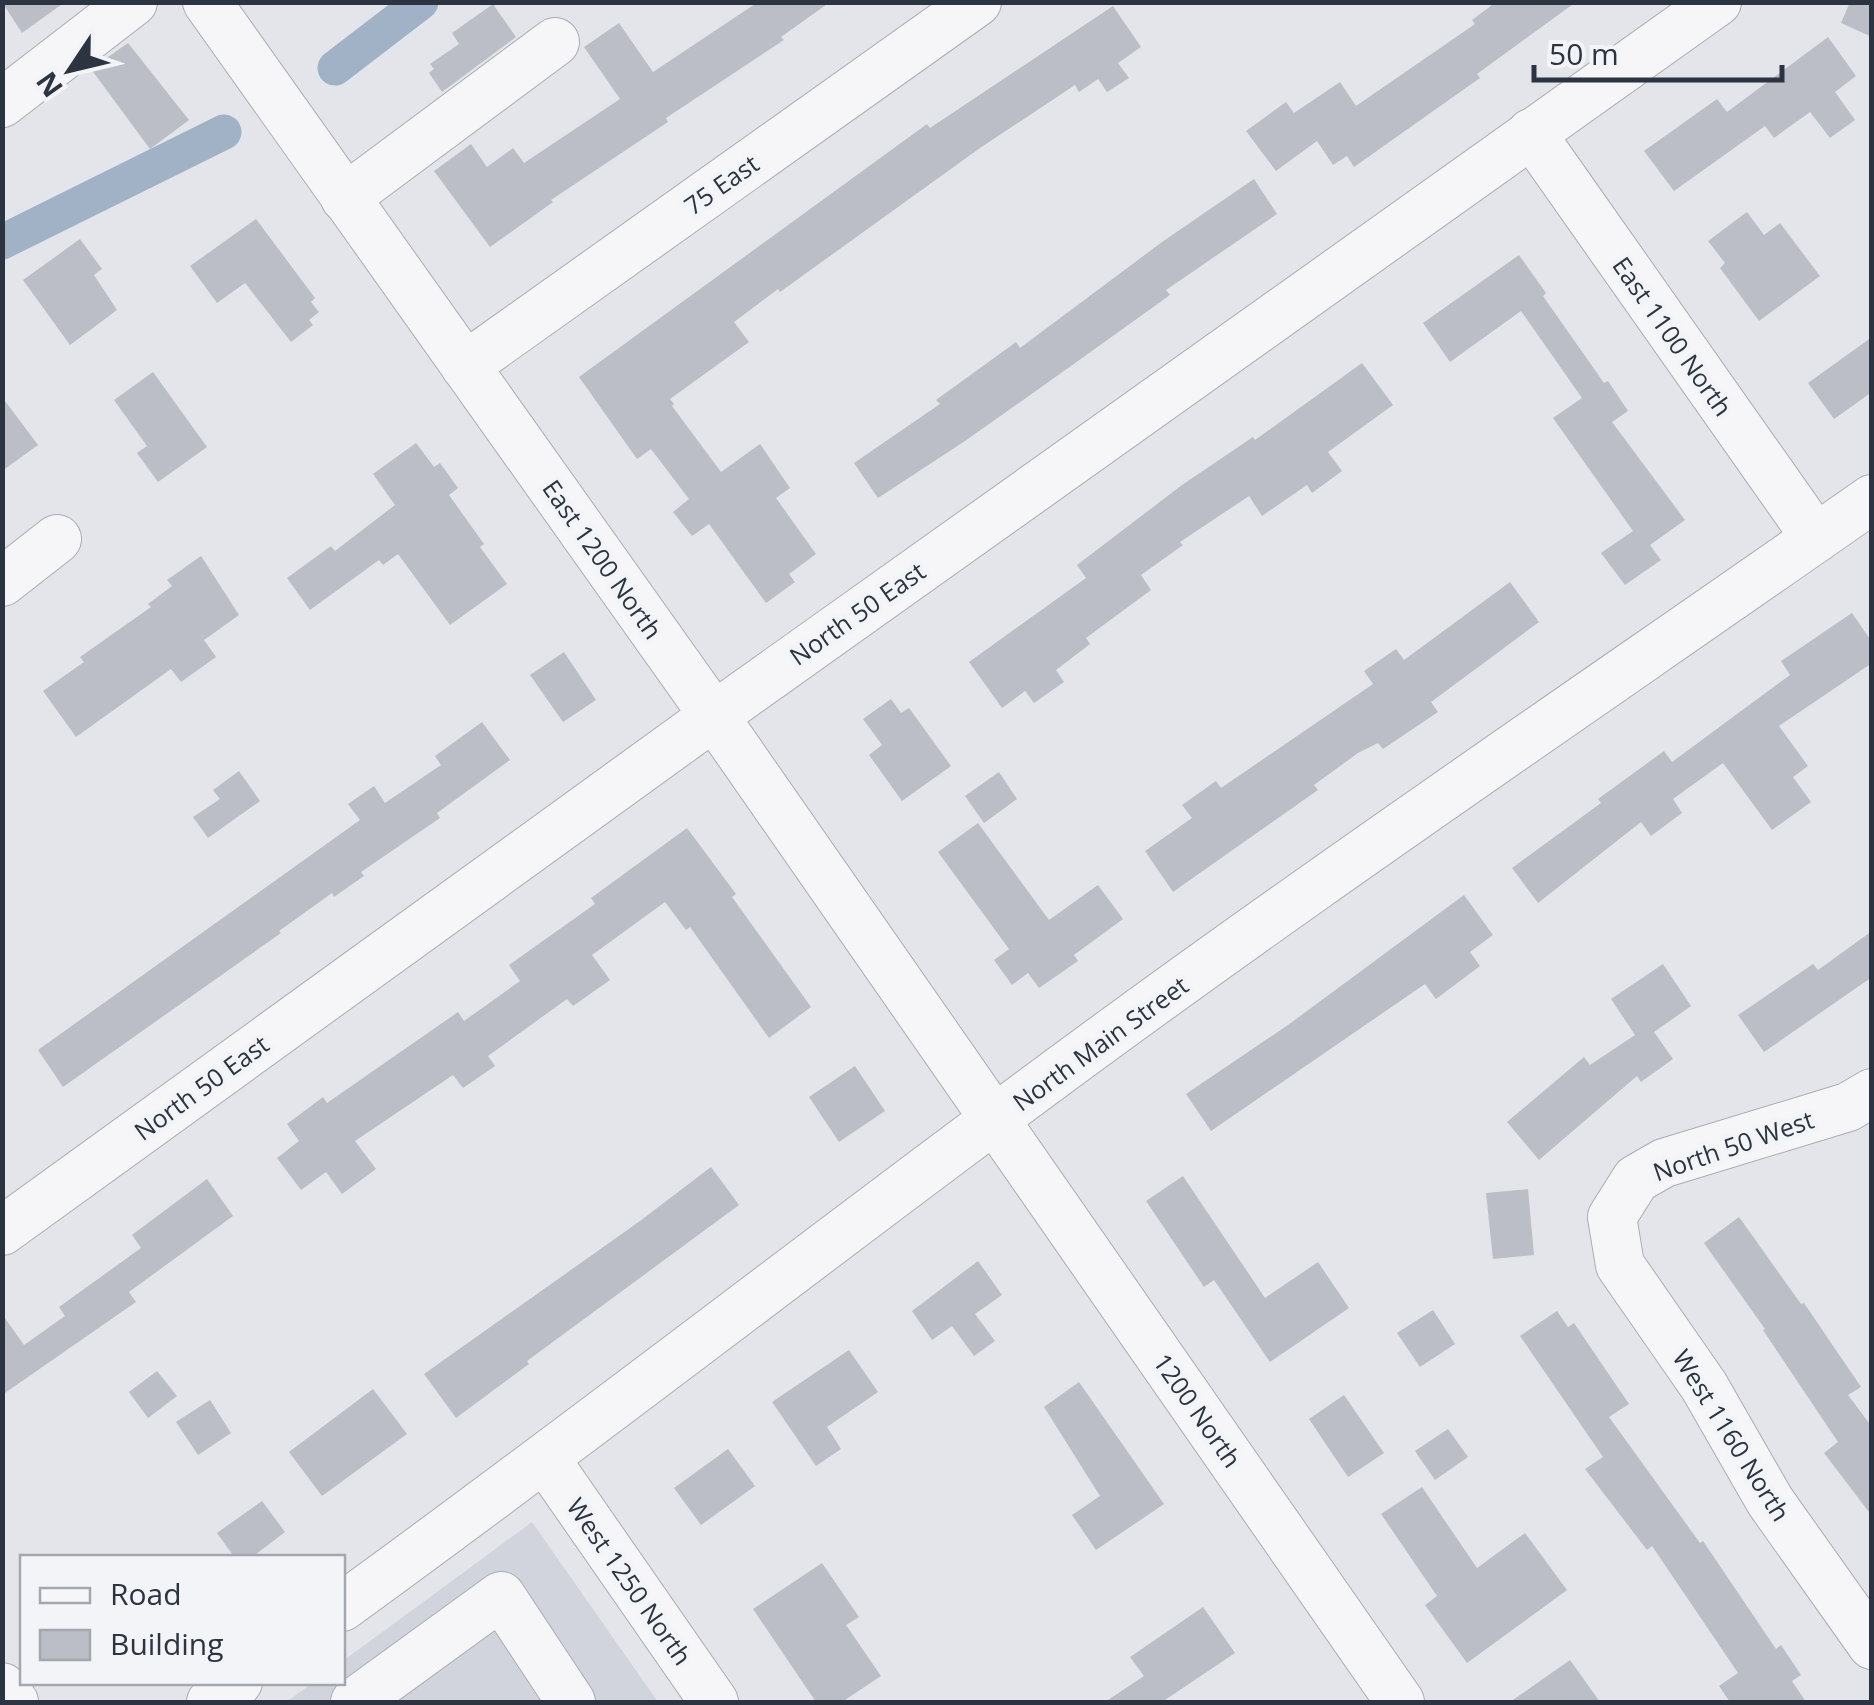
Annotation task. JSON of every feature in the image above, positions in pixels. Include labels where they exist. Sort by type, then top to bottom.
[{"type":"street","points":[[2,103],[132,2]]},
{"type":"street","name":"East 1200 North","points":[[207,2],[996,1118]]},
{"type":"street","name":"75 East","points":[[465,366],[977,2]]},
{"type":"street","name":"North 50 East","points":[[2,1231],[714,716],[1717,2]]},
{"type":"street","points":[[345,198],[555,42]]},
{"type":"street","name":"East 1100 North","points":[[1531,133],[1816,538]]},
{"type":"street","name":"North Main Street","points":[[345,1605],[546,1460],[996,1118],[1332,874],[1872,498]]},
{"type":"street","points":[[2,582],[58,540]]},
{"type":"street","name":"North 50 West","points":[[1612,1218],[1636,1179],[1664,1163],[1848,1107],[1872,1093]]},
{"type":"street","name":"1200 North","points":[[996,1118],[1400,1702]]},
{"type":"street","name":"West 1160 North","points":[[1612,1218],[1620,1265],[1704,1386],[1770,1500],[1872,1645]]},
{"type":"street","name":"West 1250 North","points":[[546,1460],[714,1702]]},
{"type":"street","points":[[355,1702],[501,1596],[571,1702]]},
{"type":"street","points":[[2,1686],[14,1702]]},
{"type":"shaded area","points":[[532,1522],[658,1702],[286,1702],[310,1685],[345,1685],[345,1660]]},
{"type":"building","points":[[2,2],[65,2],[22,33]]},
{"type":"building","points":[[758,2],[830,2],[781,37],[784,40],[666,118],[668,122],[551,200],[490,247],[434,171],[471,144],[487,167],[513,148],[524,163],[620,99],[584,47],[619,23],[653,72]]},
{"type":"building","points":[[1496,2],[1576,2],[1477,74],[1480,78],[1354,167],[1347,156],[1333,165],[1317,141],[1276,171],[1246,131],[1286,102],[1294,113],[1340,82],[1356,106],[1475,24],[1472,20]]},
{"type":"building","points":[[1850,2],[1872,2],[1872,37],[1841,23]]},
{"type":"building","points":[[493,4],[516,37],[442,92],[429,73],[434,69],[430,64],[459,44],[452,33]]},
{"type":"building","points":[[1113,6],[1141,47],[1118,63],[1129,78],[1107,92],[1098,79],[1079,92],[1075,85],[780,292],[778,289],[734,322],[749,342],[670,399],[721,472],[760,444],[790,488],[776,498],[816,554],[789,574],[795,582],[766,603],[709,524],[692,536],[673,512],[689,499],[651,449],[637,459],[579,377],[927,124],[930,128]]},
{"type":"building","points":[[1828,37],[1856,76],[1835,92],[1855,120],[1830,138],[1810,112],[1774,138],[1765,126],[1674,191],[1644,151],[1717,99],[1727,112]]},
{"type":"building","points":[[128,43],[189,120],[150,149],[91,69]]},
{"type":"building","points":[[1254,179],[1277,214],[1166,290],[1170,295],[1085,356],[878,498],[854,463],[940,404],[936,400],[1016,342],[1020,348]]},
{"type":"building","points":[[1747,212],[1764,235],[1780,223],[1820,276],[1759,321],[1720,268],[1725,263],[1708,241]]},
{"type":"building","points":[[256,219],[315,298],[311,302],[319,312],[309,320],[313,325],[291,342],[245,283],[217,303],[190,266]]},
{"type":"building","points":[[80,239],[102,269],[94,275],[117,310],[70,345],[23,280]]},
{"type":"building","points":[[1519,255],[1546,293],[1543,296],[1628,411],[1612,422],[1685,520],[1650,545],[1661,560],[1625,585],[1601,553],[1633,531],[1553,418],[1582,398],[1521,311],[1450,362],[1423,323]]},
{"type":"building","points":[[1872,337],[1872,392],[1834,419],[1808,383]]},
{"type":"building","points":[[1362,363],[1393,405],[1328,452],[1342,471],[1312,493],[1307,485],[1262,516],[1249,496],[1180,542],[1183,545],[1141,575],[1151,590],[1086,638],[1090,644],[1056,670],[1064,682],[1034,703],[1025,691],[1002,708],[969,662],[1086,578],[1077,565],[1182,485],[1253,437],[1255,440]]},
{"type":"building","points":[[153,372],[207,447],[158,482],[137,453],[147,446],[114,400]]},
{"type":"building","points":[[2,397],[38,445],[2,471]]},
{"type":"building","points":[[416,443],[434,467],[440,463],[458,488],[449,495],[507,584],[450,625],[398,554],[383,565],[379,560],[310,610],[287,578],[331,546],[335,551],[395,505],[373,474]]},
{"type":"building","points":[[201,556],[239,615],[204,640],[216,657],[181,682],[171,669],[76,737],[43,691],[84,662],[80,657],[151,607],[148,604],[172,586],[167,580]]},
{"type":"building","points":[[1510,582],[1539,622],[1431,702],[1438,712],[1383,749],[1378,743],[1358,753],[1314,785],[1318,790],[1173,892],[1145,851],[1192,818],[1182,805],[1216,781],[1221,788],[1373,684],[1364,671],[1396,649],[1404,660]]},
{"type":"building","points":[[1852,613],[1872,642],[1872,663],[1779,726],[1808,766],[1793,777],[1811,802],[1772,830],[1723,763],[1673,799],[1682,813],[1651,836],[1641,822],[1538,903],[1512,868],[1664,751],[1672,762],[1790,675],[1781,661]]},
{"type":"building","points":[[564,652],[596,700],[563,722],[530,675]]},
{"type":"building","points":[[891,699],[901,713],[909,708],[951,766],[902,801],[869,755],[882,745],[863,719]]},
{"type":"building","points":[[482,722],[510,760],[437,813],[440,818],[361,872],[364,876],[334,897],[332,893],[63,1087],[38,1050],[360,820],[348,804],[374,786],[385,803],[441,765],[435,756]]},
{"type":"building","points":[[239,771],[260,801],[208,838],[193,817],[220,799],[213,790]]},
{"type":"building","points":[[999,772],[1017,799],[984,823],[965,796]]},
{"type":"building","points":[[978,823],[1049,920],[1098,885],[1123,919],[1074,955],[1078,961],[1039,988],[1028,973],[1012,985],[994,960],[1009,949],[938,852]]},
{"type":"building","points":[[687,828],[811,1007],[769,1038],[690,927],[686,930],[665,902],[592,955],[610,980],[573,1006],[567,999],[488,1056],[495,1066],[463,1088],[453,1075],[355,1141],[376,1169],[342,1194],[326,1172],[301,1190],[277,1158],[299,1141],[287,1124],[323,1097],[327,1103],[458,1012],[464,1021],[520,981],[509,965],[595,904],[591,898]]},
{"type":"building","points":[[1464,895],[1493,935],[1470,952],[1480,966],[1436,999],[1425,984],[1211,1131],[1186,1094],[1288,1025]]},
{"type":"building","points":[[1872,931],[1872,977],[1764,1052],[1738,1015],[1813,964],[1818,970]]},
{"type":"building","points":[[1663,964],[1691,1006],[1654,1032],[1673,1059],[1641,1082],[1637,1076],[1539,1160],[1507,1122],[1584,1057],[1590,1065],[1635,1035],[1611,999]]},
{"type":"building","points":[[855,1066],[885,1111],[839,1142],[809,1097]]},
{"type":"building","points":[[711,1167],[739,1205],[456,1418],[424,1374]]},
{"type":"building","points":[[1183,1176],[1265,1298],[1318,1262],[1349,1308],[1270,1362],[1214,1280],[1204,1287],[1146,1201]]},
{"type":"building","points":[[207,1179],[233,1216],[129,1292],[136,1302],[2,1395],[2,1314],[24,1345],[65,1316],[59,1307],[141,1248],[132,1235]]},
{"type":"building","points":[[1528,1189],[1534,1255],[1493,1259],[1486,1193]]},
{"type":"building","points":[[1739,1217],[1861,1387],[1848,1395],[1872,1427],[1872,1516],[1824,1453],[1838,1442],[1704,1243]]},
{"type":"building","points":[[978,1261],[1002,1295],[975,1314],[995,1341],[974,1356],[952,1326],[932,1340],[912,1311]]},
{"type":"building","points":[[1433,1310],[1455,1344],[1420,1367],[1397,1333]]},
{"type":"building","points":[[1557,1311],[1568,1327],[1574,1323],[1629,1404],[1609,1417],[1700,1543],[1703,1541],[1776,1649],[1781,1645],[1801,1675],[1792,1681],[1806,1702],[1730,1702],[1719,1686],[1738,1673],[1652,1546],[1647,1550],[1585,1469],[1603,1457],[1520,1336]]},
{"type":"building","points":[[849,1350],[878,1392],[827,1427],[841,1449],[816,1466],[772,1402]]},
{"type":"building","points":[[157,1371],[177,1396],[148,1418],[129,1392]]},
{"type":"building","points":[[1079,1382],[1164,1504],[1096,1550],[1072,1515],[1100,1496],[1044,1407]]},
{"type":"building","points":[[373,1389],[407,1434],[322,1496],[289,1452]]},
{"type":"building","points":[[1344,1395],[1384,1453],[1348,1477],[1309,1419]]},
{"type":"building","points":[[210,1400],[231,1433],[198,1455],[176,1422]]},
{"type":"building","points":[[1448,1429],[1468,1457],[1435,1480],[1415,1451]]},
{"type":"building","points":[[728,1449],[755,1486],[701,1525],[674,1488]]},
{"type":"building","points":[[1422,1487],[1477,1568],[1525,1533],[1567,1590],[1467,1663],[1425,1605],[1437,1596],[1381,1514]]},
{"type":"building","points":[[262,1501],[285,1532],[255,1555],[233,1555],[217,1533]]},
{"type":"building","points":[[822,1563],[859,1617],[846,1625],[881,1676],[842,1702],[816,1702],[753,1609]]},
{"type":"building","points":[[1203,1607],[1235,1653],[1162,1702],[1105,1702],[1144,1676],[1130,1657]]},
{"type":"building","points":[[1570,1660],[1600,1702],[1510,1702]]},
{"type":"waterway","points":[[335,68],[421,2]]},
{"type":"waterway","points":[[2,242],[224,132]]}]
